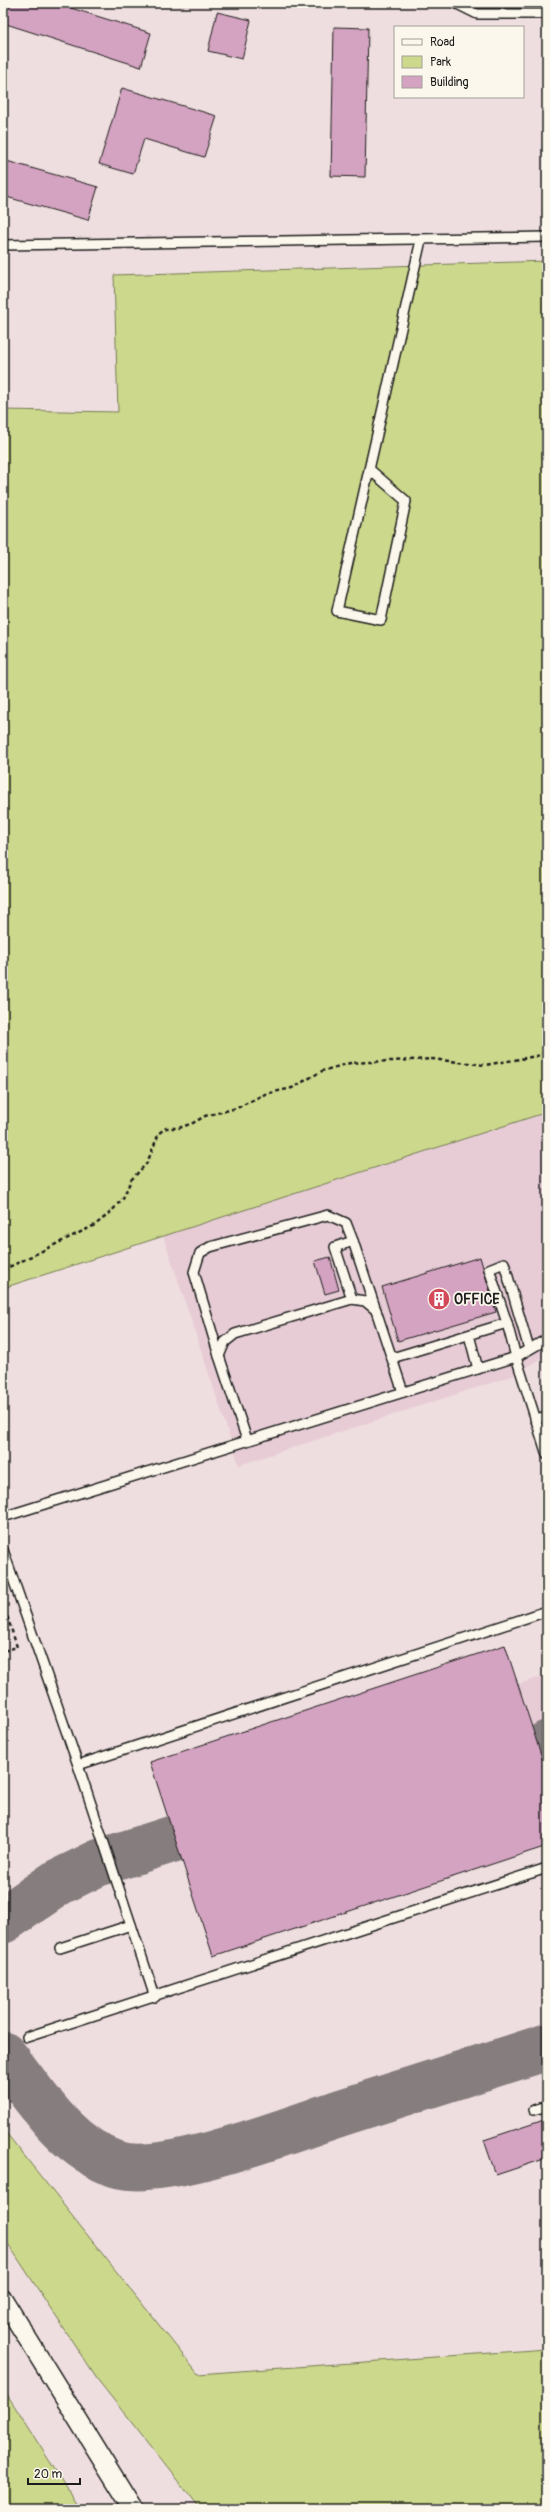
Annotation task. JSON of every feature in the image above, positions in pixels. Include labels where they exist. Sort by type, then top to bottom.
[{"type":"street","points":[[3,2299],[133,2509]]},
{"type":"lane","points":[[455,3],[477,14],[547,14]]},
{"type":"lane","points":[[3,245],[547,237]]},
{"type":"lane","points":[[369,469],[406,501],[381,620],[337,611],[369,469],[421,240]]},
{"type":"lane","points":[[247,1440],[219,1356],[194,1272],[200,1253],[210,1247],[328,1215],[346,1223],[403,1392]]},
{"type":"lane","points":[[352,1299],[335,1247],[353,1241]]},
{"type":"lane","points":[[529,1349],[504,1263],[490,1268],[547,1455]]},
{"type":"lane","points":[[219,1356],[225,1342],[235,1334],[352,1299],[365,1301],[376,1310]]},
{"type":"lane","points":[[392,1358],[507,1323]]},
{"type":"lane","points":[[469,1334],[478,1369]]},
{"type":"lane","points":[[3,1517],[516,1357],[547,1339]]},
{"type":"lane","points":[[535,1419],[547,1416]]},
{"type":"lane","points":[[3,1550],[6,1567],[78,1765],[155,1997]]},
{"type":"lane","points":[[78,1765],[547,1611]]},
{"type":"lane","points":[[27,2037],[155,1997],[547,1868]]},
{"type":"lane","points":[[60,1948],[131,1925]]},
{"type":"lane","points":[[534,2110],[547,2106]]},
{"type":"path","points":[[3,1270],[62,1243],[100,1221],[122,1198],[131,1180],[147,1163],[159,1134],[166,1128],[179,1128],[193,1124],[205,1116],[247,1104],[265,1094],[292,1088],[322,1072],[350,1063],[432,1059],[485,1065],[537,1056],[547,1051]]},
{"type":"path","points":[[3,1603],[17,1647],[3,1651]]},
{"type":"shaded area","points":[[547,1108],[547,1355],[512,1376],[239,1465],[163,1235]]},
{"type":"shaded area","points":[[547,1675],[547,1775],[516,1685]]},
{"type":"green space","points":[[547,261],[547,1112],[3,1288],[3,410],[118,412],[114,275]]},
{"type":"green space","points":[[3,2129],[198,2374],[547,2349],[547,2509],[200,2509],[97,2379],[3,2236]]},
{"type":"green space","points":[[3,2388],[80,2509],[3,2509]]},
{"type":"building","points":[[3,3],[55,3],[151,33],[141,67],[3,23]]},
{"type":"building","points":[[217,12],[251,20],[242,59],[208,51]]},
{"type":"building","points":[[334,27],[368,28],[365,177],[331,176]]},
{"type":"building","points":[[122,88],[217,116],[204,157],[144,139],[133,174],[99,164]]},
{"type":"building","points":[[3,160],[98,187],[88,220],[3,196]]},
{"type":"building","points":[[330,1257],[339,1290],[325,1294],[315,1261]]},
{"type":"building","name":"OFFICE","points":[[480,1257],[496,1312],[398,1341],[382,1287]]},
{"type":"building","points":[[505,1645],[547,1773],[547,1846],[213,1956],[150,1762]]},
{"type":"building","points":[[547,2119],[547,2158],[496,2175],[484,2140]]},
{"type":"taxiway","points":[[547,1744],[537,1756],[547,1755]]},
{"type":"taxiway","points":[[3,1920],[57,1883],[98,1863],[173,1839]]},
{"type":"taxiway","points":[[3,2055],[39,2103],[66,2133],[98,2156],[116,2164],[137,2167],[164,2165],[195,2159],[228,2150],[547,2047]]},
{"type":"place","name":"OFFICE","points":[[439,1299]]}]
